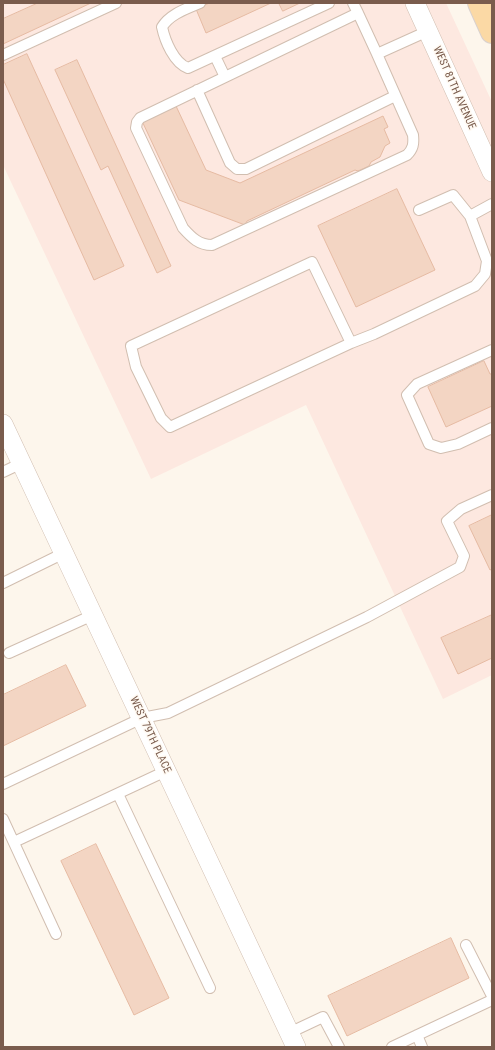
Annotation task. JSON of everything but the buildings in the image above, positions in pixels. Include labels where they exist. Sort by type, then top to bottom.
[{"type":"main road","points":[[479,3],[492,32]]},
{"type":"street","name":"WEST 81TH AVENUE","points":[[415,3],[492,172]]},
{"type":"street","name":"WEST 79TH PLACE","points":[[3,424],[142,718],[292,1043]]},
{"type":"lane","points":[[3,55],[116,3]]},
{"type":"lane","points":[[200,3],[167,20],[162,27],[164,35],[177,61],[182,66],[188,68],[329,3]]},
{"type":"lane","points":[[354,3],[413,136],[414,144],[411,150],[407,155],[212,245],[206,245],[192,238],[184,228],[136,128],[136,122],[140,118],[197,90],[358,13]]},
{"type":"lane","points":[[377,54],[428,31]]},
{"type":"lane","points":[[215,56],[225,77]]},
{"type":"lane","points":[[197,90],[230,163],[237,169],[246,169],[395,96]]},
{"type":"lane","points":[[351,343],[312,262],[131,346],[136,367],[160,418],[170,427],[475,286],[485,274],[487,261],[470,216],[453,195],[419,210]]},
{"type":"lane","points":[[470,216],[492,204]]},
{"type":"lane","points":[[492,350],[416,384],[407,395],[429,444],[441,448],[458,444],[492,428]]},
{"type":"lane","points":[[3,472],[22,463]]},
{"type":"lane","points":[[3,784],[142,718],[168,713],[367,616],[460,567],[464,556],[447,521],[461,509],[492,495]]},
{"type":"lane","points":[[3,583],[64,553]]},
{"type":"lane","points":[[9,653],[93,615]]},
{"type":"lane","points":[[14,842],[166,771]]},
{"type":"lane","points":[[118,794],[210,988]]},
{"type":"lane","points":[[3,820],[56,934]]},
{"type":"lane","points":[[466,945],[492,996]]},
{"type":"lane","points":[[392,1047],[492,1000]]},
{"type":"lane","points":[[292,1043],[323,1017],[338,1047]]},
{"type":"lane","points":[[417,1035],[422,1047]]},
{"type":"shaded area","points":[[3,3],[446,3],[492,102],[492,675],[443,699],[306,405],[151,479],[3,165]]}]
